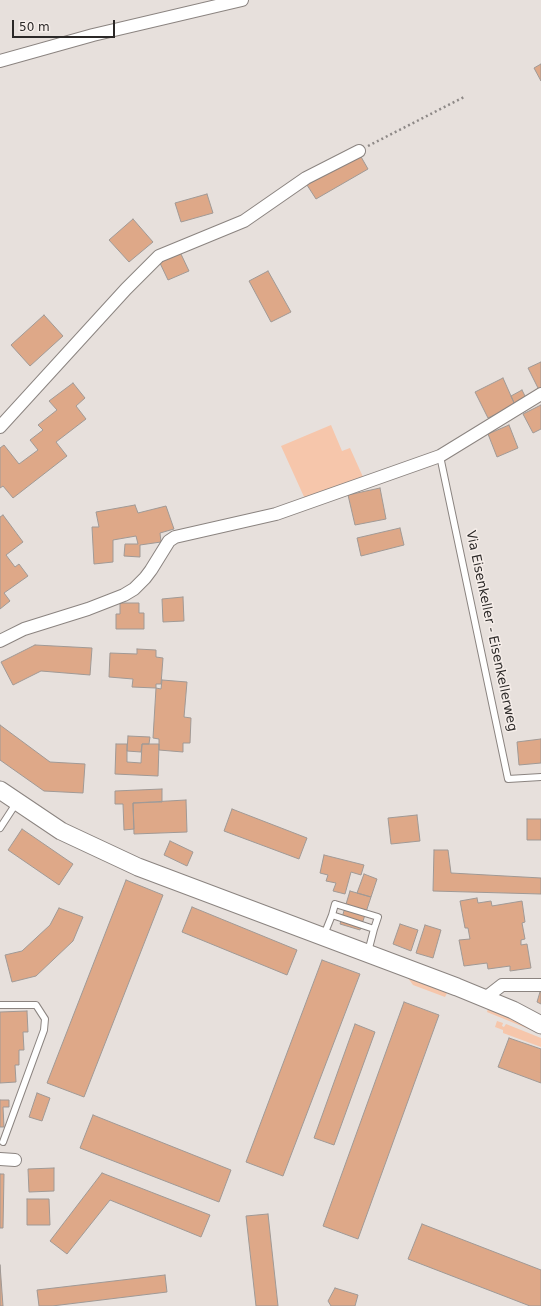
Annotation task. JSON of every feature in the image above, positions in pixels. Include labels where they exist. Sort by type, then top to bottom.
[{"type":"main road","points":[[0,790],[61,830],[138,867],[368,952],[513,1010],[541,1025]]},
{"type":"main road","points":[[513,1010],[541,1017]]},
{"type":"street","points":[[0,61],[93,35],[242,0]]},
{"type":"street","points":[[0,427],[126,289],[159,256],[244,221],[306,178],[359,151]]},
{"type":"street","points":[[0,641],[24,629],[88,609],[134,589],[151,570],[169,541],[175,537],[276,514],[440,456],[541,394]]},
{"type":"street","points":[[484,998],[502,985],[541,985]]},
{"type":"street","points":[[0,1158],[15,1160]]},
{"type":"lane","name":"Via Eisenkeller - Eisenkellerweg","points":[[440,456],[508,779],[541,777]]},
{"type":"lane","points":[[0,828],[17,802]]},
{"type":"lane","points":[[324,936],[335,904],[378,917],[368,952]]},
{"type":"lane","points":[[332,915],[374,929]]},
{"type":"lane","points":[[0,1006],[36,1006],[45,1019],[44,1030],[3,1142]]},
{"type":"path","points":[[359,151],[464,97]]},
{"type":"shaded area","points":[[331,425],[342,451],[350,448],[363,477],[305,499],[281,446]]},
{"type":"shaded area","points":[[408,978],[447,993],[445,997],[413,985]]},
{"type":"shaded area","points":[[488,1008],[541,1032],[541,1034],[487,1012]]},
{"type":"shaded area","points":[[497,1021],[503,1023],[502,1026],[504,1027],[506,1024],[541,1038],[541,1047],[503,1033],[503,1030],[495,1027]]},
{"type":"building","points":[[541,64],[541,81],[534,68]]},
{"type":"building","points":[[360,155],[368,169],[316,199],[307,185]]},
{"type":"building","points":[[207,194],[213,213],[181,222],[175,203]]},
{"type":"building","points":[[133,219],[153,242],[129,262],[109,240]]},
{"type":"building","points":[[180,252],[189,271],[168,280],[159,261]]},
{"type":"building","points":[[268,271],[291,312],[271,322],[249,281]]},
{"type":"building","points":[[44,315],[63,336],[30,366],[11,345]]},
{"type":"building","points":[[541,362],[541,389],[539,390],[528,368]]},
{"type":"building","points":[[503,378],[515,405],[488,418],[475,392]]},
{"type":"building","points":[[73,383],[85,398],[76,406],[86,419],[56,442],[67,456],[13,498],[3,486],[0,488],[0,448],[4,445],[19,464],[38,450],[30,440],[43,430],[38,425],[57,410],[49,401]]},
{"type":"building","points":[[522,390],[527,400],[515,405],[511,396]]},
{"type":"building","points":[[541,405],[541,429],[533,433],[523,414]]},
{"type":"building","points":[[509,425],[518,448],[497,457],[488,434]]},
{"type":"building","points":[[380,488],[386,519],[355,525],[348,495]]},
{"type":"building","points":[[135,505],[138,513],[166,506],[174,529],[160,533],[161,542],[140,545],[140,557],[124,556],[125,544],[138,544],[136,536],[113,540],[113,562],[94,564],[92,527],[99,527],[96,512]]},
{"type":"building","points":[[3,515],[23,542],[6,555],[15,567],[19,564],[28,576],[4,593],[10,601],[0,609],[0,517]]},
{"type":"building","points":[[400,528],[404,545],[361,556],[357,538]]},
{"type":"building","points":[[183,597],[184,621],[163,622],[162,599]]},
{"type":"building","points":[[120,603],[139,603],[139,613],[144,613],[144,629],[116,629],[116,614],[120,614]]},
{"type":"building","points":[[35,645],[92,648],[90,675],[41,671],[13,685],[1,662]]},
{"type":"building","points":[[137,649],[156,650],[156,657],[163,658],[161,684],[156,684],[156,688],[132,687],[133,679],[109,677],[110,653],[137,654]]},
{"type":"building","points":[[162,680],[187,682],[184,717],[191,718],[190,743],[183,743],[183,752],[159,750],[159,739],[153,738],[156,688],[161,689]]},
{"type":"building","points":[[0,725],[50,762],[85,764],[83,793],[44,791],[0,760]]},
{"type":"building","points":[[128,736],[150,737],[149,744],[142,744],[141,752],[127,751]]},
{"type":"building","points":[[541,739],[541,763],[519,765],[517,742]]},
{"type":"building","points":[[116,744],[127,744],[127,762],[141,763],[142,744],[159,744],[158,776],[115,774]]},
{"type":"building","points":[[162,789],[162,802],[133,803],[134,829],[124,830],[123,804],[115,804],[115,791]]},
{"type":"building","points":[[186,800],[187,832],[134,834],[133,803]]},
{"type":"building","points":[[232,809],[307,838],[299,859],[224,831]]},
{"type":"building","points":[[417,815],[420,841],[391,844],[388,818]]},
{"type":"building","points":[[527,819],[541,819],[541,840],[527,840]]},
{"type":"building","points":[[22,829],[73,864],[59,885],[8,850]]},
{"type":"building","points":[[170,841],[193,852],[187,866],[164,855]]},
{"type":"building","points":[[434,850],[448,850],[451,873],[541,878],[541,894],[433,891]]},
{"type":"building","points":[[324,855],[364,865],[361,875],[351,872],[345,894],[333,891],[336,883],[326,881],[328,875],[320,873]]},
{"type":"building","points":[[364,874],[377,879],[371,897],[357,893]]},
{"type":"building","points":[[126,880],[163,895],[84,1097],[47,1083]]},
{"type":"building","points":[[350,891],[371,897],[360,930],[340,924]]},
{"type":"building","points":[[477,898],[478,903],[491,901],[492,906],[522,901],[525,922],[522,923],[525,939],[521,940],[521,945],[527,944],[531,968],[510,971],[510,966],[488,969],[487,963],[464,966],[459,940],[470,939],[468,928],[465,928],[460,901]]},
{"type":"building","points":[[192,907],[297,950],[287,975],[182,932]]},
{"type":"building","points":[[59,908],[83,917],[73,941],[36,976],[12,982],[5,955],[22,951],[50,925]]},
{"type":"building","points":[[400,924],[418,930],[411,951],[393,944]]},
{"type":"building","points":[[425,925],[441,930],[433,958],[416,953]]},
{"type":"building","points":[[322,960],[360,974],[283,1176],[246,1162]]},
{"type":"building","points":[[541,992],[541,1004],[537,1002]]},
{"type":"building","points":[[404,1002],[439,1015],[358,1239],[323,1226]]},
{"type":"building","points":[[27,1011],[28,1032],[23,1032],[24,1050],[19,1050],[19,1065],[15,1065],[16,1082],[0,1083],[0,1012]]},
{"type":"building","points":[[355,1024],[375,1032],[334,1145],[314,1138]]},
{"type":"building","points":[[509,1038],[541,1049],[541,1083],[498,1067]]},
{"type":"building","points":[[37,1093],[50,1098],[42,1121],[29,1117]]},
{"type":"building","points":[[0,1100],[9,1100],[9,1107],[3,1107],[4,1127],[0,1127]]},
{"type":"building","points":[[93,1115],[231,1170],[219,1202],[80,1148]]},
{"type":"building","points":[[54,1168],[54,1191],[29,1192],[28,1169]]},
{"type":"building","points":[[102,1173],[210,1215],[201,1237],[110,1200],[67,1254],[50,1241]]},
{"type":"building","points":[[0,1174],[4,1174],[3,1228],[0,1228]]},
{"type":"building","points":[[27,1199],[49,1199],[50,1225],[27,1225]]},
{"type":"building","points":[[268,1214],[278,1306],[256,1306],[246,1216]]},
{"type":"building","points":[[422,1224],[541,1270],[541,1306],[530,1306],[408,1259]]},
{"type":"building","points":[[0,1265],[3,1306],[0,1306]]},
{"type":"building","points":[[165,1275],[167,1292],[52,1306],[39,1306],[37,1290]]},
{"type":"building","points":[[335,1288],[358,1295],[355,1306],[331,1306],[328,1301]]}]
